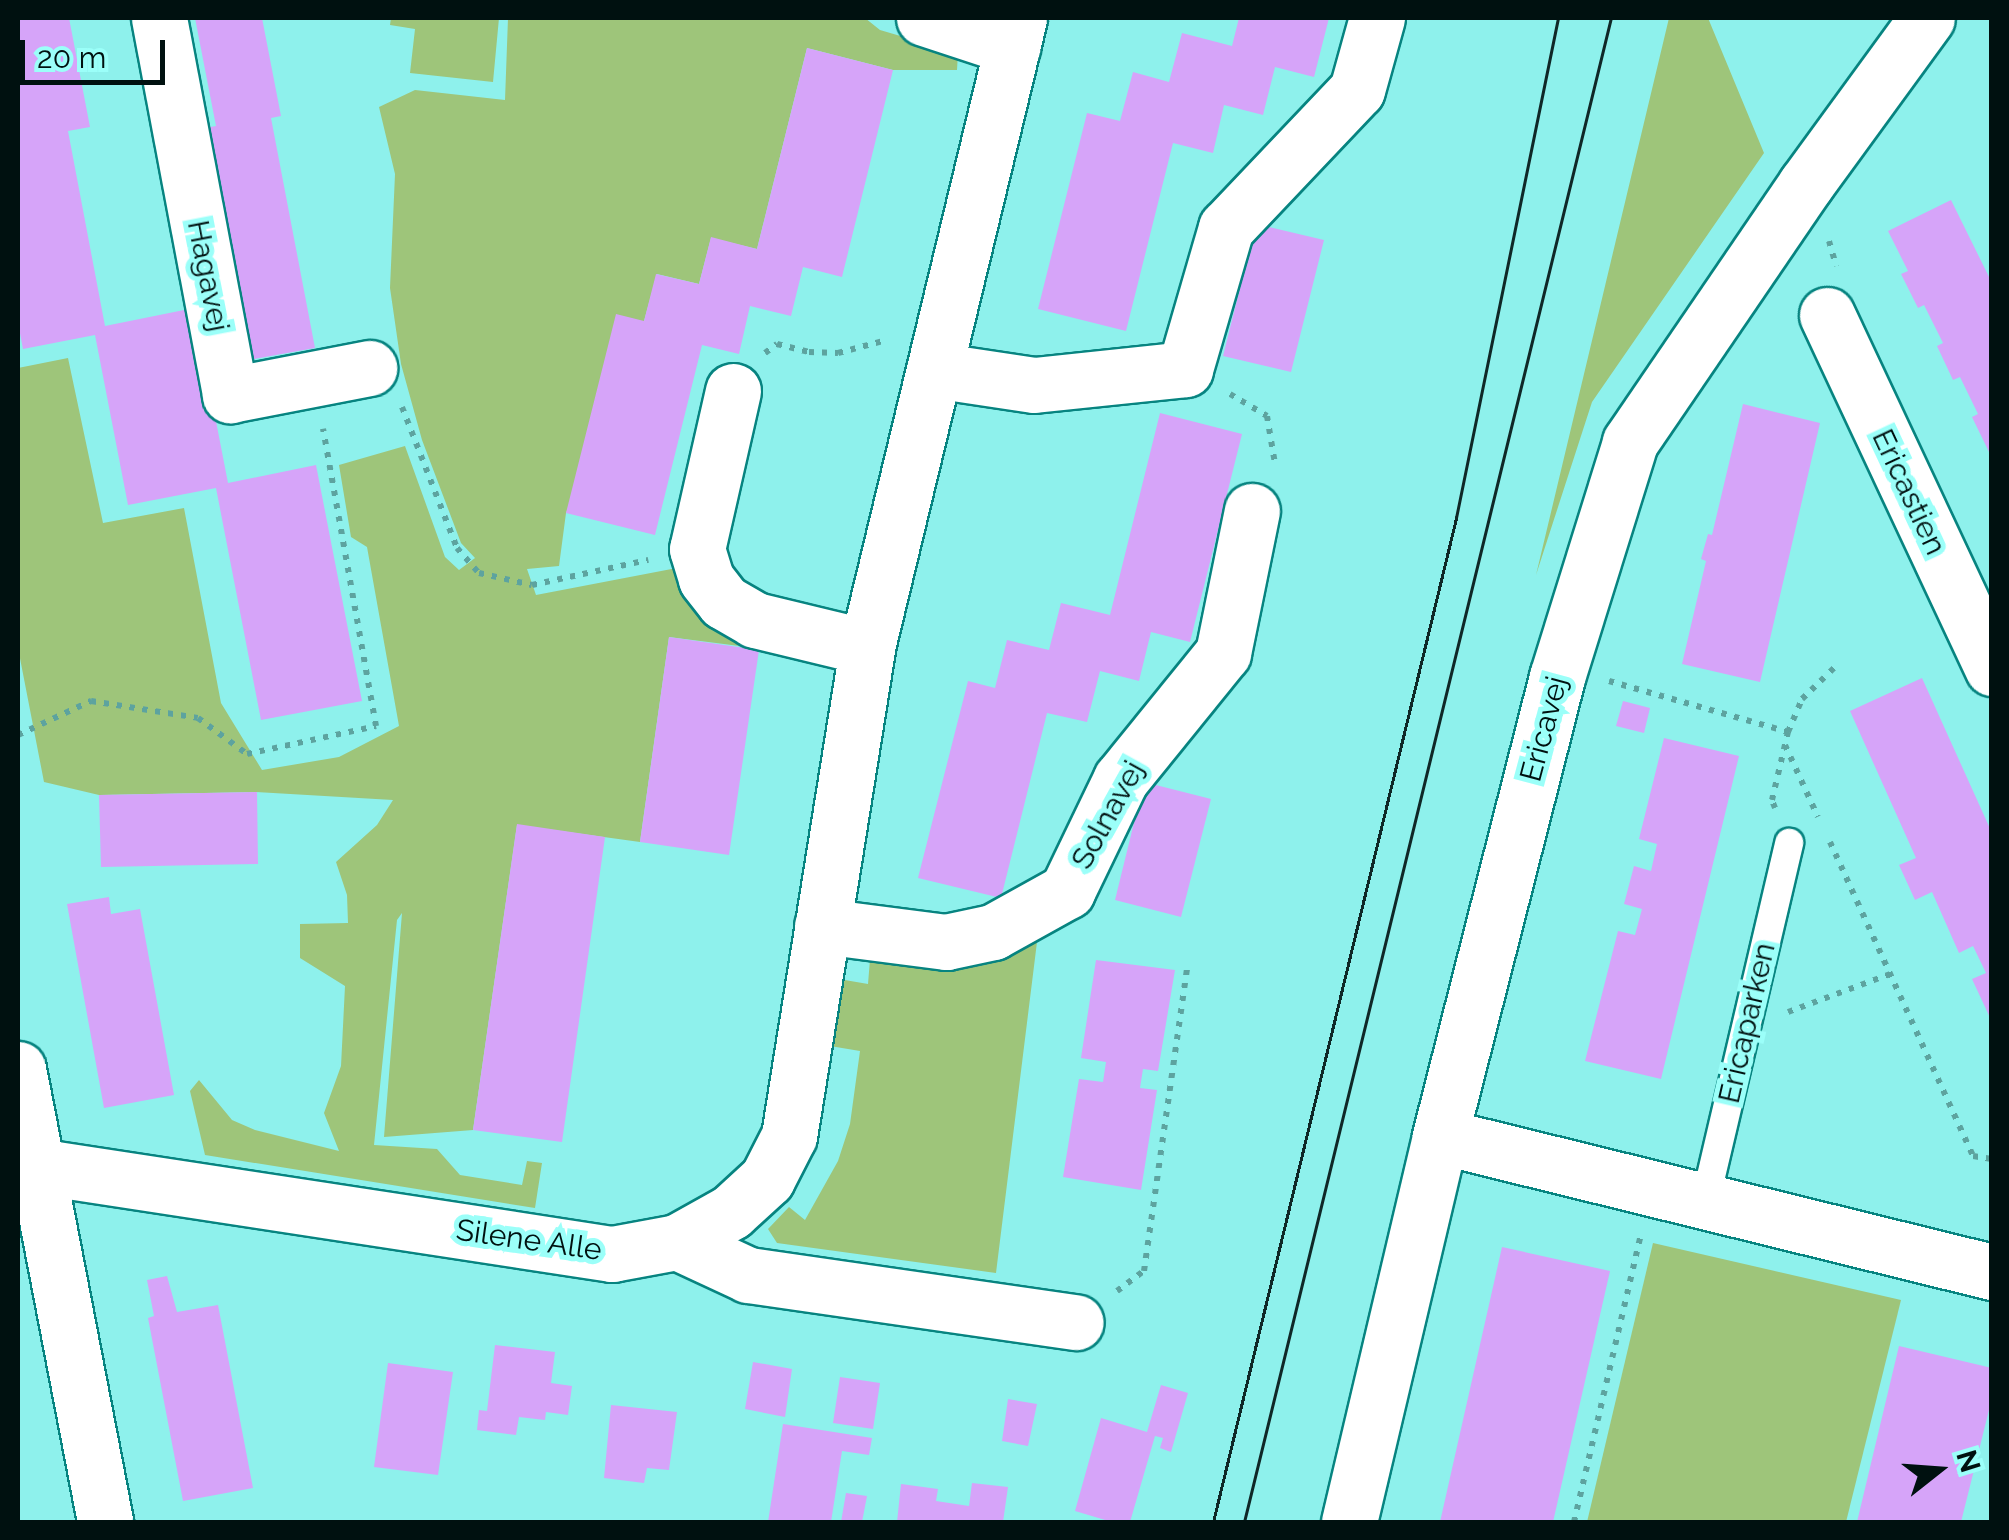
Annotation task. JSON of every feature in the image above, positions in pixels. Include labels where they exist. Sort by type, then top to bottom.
[{"type":"street","name":"Hagavej","points":[[160,18],[230,395],[369,368]]},
{"type":"street","points":[[677,1242],[731,1212],[768,1179],[789,1136],[867,647],[1015,32],[924,18]]},
{"type":"street","points":[[938,351],[1034,385],[1185,369],[1226,228],[1357,90],[1377,18]]},
{"type":"street","name":"Ericavej","points":[[1348,1522],[1440,1136],[1560,667],[1630,442],[1806,184],[1927,18]]},
{"type":"street","name":"Ericastien","points":[[1827,315],[1992,668]]},
{"type":"street","points":[[733,391],[697,549],[706,580],[724,602],[755,620],[867,647]]},
{"type":"street","name":"Solnavej","points":[[822,926],[946,942],[993,932],[1067,891],[1121,779],[1223,653],[1252,511]]},
{"type":"street","points":[[18,1069],[105,1522]]},
{"type":"street","points":[[1440,1136],[1992,1272]]},
{"type":"street","name":"Silene Alle","points":[[36,1166],[612,1254],[677,1242]]},
{"type":"street","points":[[677,1242],[748,1275],[1076,1322]]},
{"type":"lane","name":"Ericaparken","points":[[1705,1202],[1789,843]]},
{"type":"path","points":[[733,391],[755,360],[777,344],[810,352],[838,352],[902,336],[938,351]]},
{"type":"path","points":[[369,368],[402,406],[457,548],[479,573],[532,585],[697,549]]},
{"type":"path","points":[[1185,369],[1268,416],[1275,466],[1252,511]]},
{"type":"path","points":[[18,734],[91,701],[198,718],[246,754],[376,726],[314,379]]},
{"type":"path","points":[[1560,667],[1788,732]]},
{"type":"path","points":[[1789,843],[1772,800],[1788,732],[1802,699],[1834,668]]},
{"type":"path","points":[[1785,745],[1973,1156],[1992,1159]]},
{"type":"path","points":[[1076,1322],[1144,1271],[1187,970]]},
{"type":"path","points":[[1746,1028],[1890,974]]},
{"type":"path","points":[[1574,1522],[1651,1190]]},
{"type":"green space","points":[[391,18],[499,18],[493,82],[410,73],[415,29],[390,25]]},
{"type":"green space","points":[[508,18],[865,18],[880,30],[958,53],[957,70],[893,70],[807,48],[757,249],[711,238],[699,284],[657,274],[644,321],[566,513],[559,566],[527,569],[536,595],[682,567],[763,649],[669,637],[640,842],[517,825],[473,1130],[384,1137],[402,913],[397,920],[374,1145],[437,1149],[460,1175],[522,1185],[527,1161],[542,1163],[535,1208],[205,1155],[190,1091],[199,1080],[232,1120],[255,1130],[339,1151],[324,1113],[341,1066],[345,986],[300,958],[300,924],[348,923],[347,895],[336,862],[377,825],[393,800],[256,792],[99,795],[44,782],[18,648],[18,368],[68,358],[103,523],[184,508],[221,703],[262,770],[339,757],[399,726],[367,547],[351,537],[339,465],[405,446],[445,557],[459,570],[475,558],[461,543],[422,440],[401,364],[390,288],[395,174],[379,107],[415,90],[505,100]]},
{"type":"green space","points":[[1669,18],[1708,18],[1764,153],[1592,402],[1536,575]]},
{"type":"green space","points":[[1037,942],[996,1273],[777,1243],[768,1229],[789,1207],[805,1220],[838,1161],[850,1124],[860,1051],[824,1045],[833,978],[868,984],[871,947],[982,957]]},
{"type":"green space","points":[[1653,1243],[1901,1300],[1846,1522],[1587,1522]]},
{"type":"building","points":[[18,18],[69,18],[90,127],[68,131],[105,326],[194,308],[228,483],[316,465],[362,701],[261,720],[216,488],[128,505],[95,335],[23,349],[18,323]]},
{"type":"building","points":[[195,18],[262,18],[281,116],[271,118],[315,348],[249,360],[204,128],[216,126]]},
{"type":"building","points":[[1239,18],[1329,18],[1314,77],[1275,67],[1263,115],[1224,105],[1213,153],[1173,143],[1126,331],[1038,309],[1087,113],[1120,121],[1133,72],[1169,82],[1182,33],[1232,46]]},
{"type":"building","points":[[807,48],[893,70],[842,277],[803,267],[791,316],[750,306],[739,354],[702,345],[655,535],[566,513],[616,314],[644,321],[656,274],[699,284],[711,237],[757,249]]},
{"type":"building","points":[[1951,200],[1992,283],[1989,452],[1972,417],[1978,414],[1960,377],[1953,380],[1937,346],[1943,343],[1924,305],[1918,308],[1901,274],[1908,271],[1888,231]]},
{"type":"building","points":[[1256,224],[1324,240],[1291,372],[1223,356]]},
{"type":"building","points":[[1743,404],[1820,423],[1760,682],[1682,664],[1706,561],[1701,559],[1708,534],[1712,535]]},
{"type":"building","points":[[1160,413],[1242,434],[1190,642],[1151,632],[1139,681],[1100,671],[1087,722],[1047,713],[1001,898],[918,878],[968,681],[995,688],[1007,640],[1049,650],[1061,603],[1110,615]]},
{"type":"building","points":[[669,637],[759,650],[729,855],[640,842]]},
{"type":"building","points":[[1922,678],[1992,833],[1992,1022],[1972,979],[1986,973],[1973,946],[1959,953],[1932,892],[1915,900],[1899,865],[1916,858],[1850,711]]},
{"type":"building","points":[[1623,701],[1650,708],[1644,733],[1616,726]]},
{"type":"building","points":[[1664,738],[1739,756],[1661,1079],[1585,1061],[1618,931],[1635,935],[1642,909],[1624,904],[1634,866],[1651,871],[1657,844],[1639,839]]},
{"type":"building","points":[[1144,782],[1211,799],[1181,917],[1115,900]]},
{"type":"building","points":[[257,792],[258,864],[101,867],[99,795]]},
{"type":"building","points":[[517,824],[605,837],[562,1142],[473,1130]]},
{"type":"building","points":[[109,897],[111,914],[140,909],[174,1095],[104,1108],[67,904]]},
{"type":"building","points":[[1096,960],[1175,970],[1158,1071],[1143,1069],[1140,1088],[1157,1090],[1141,1190],[1063,1177],[1079,1079],[1103,1082],[1106,1062],[1081,1058]]},
{"type":"building","points":[[1502,1247],[1610,1271],[1553,1522],[1440,1522]]},
{"type":"building","points":[[167,1276],[177,1312],[218,1305],[253,1488],[183,1501],[148,1318],[154,1316],[147,1280]]},
{"type":"building","points":[[495,1345],[555,1352],[551,1383],[572,1386],[568,1415],[546,1412],[545,1420],[519,1417],[516,1435],[477,1430],[479,1410],[487,1411]]},
{"type":"building","points":[[1899,1346],[1992,1368],[1992,1398],[1961,1522],[1857,1522]]},
{"type":"building","points":[[753,1362],[792,1369],[785,1417],[745,1409]]},
{"type":"building","points":[[388,1363],[453,1372],[438,1475],[374,1467]]},
{"type":"building","points":[[840,1377],[880,1383],[873,1429],[833,1423]]},
{"type":"building","points":[[1161,1385],[1188,1393],[1171,1452],[1160,1448],[1163,1438],[1155,1436],[1130,1522],[1112,1522],[1075,1511],[1101,1418],[1147,1432]]},
{"type":"building","points":[[1008,1399],[1037,1404],[1028,1446],[1002,1441]]},
{"type":"building","points":[[611,1405],[677,1412],[669,1470],[647,1468],[644,1483],[604,1478]]},
{"type":"building","points":[[783,1424],[872,1438],[869,1455],[842,1451],[831,1522],[768,1522]]},
{"type":"building","points":[[972,1483],[1008,1487],[1003,1522],[897,1522],[901,1484],[938,1489],[936,1501],[969,1506]]},
{"type":"building","points":[[846,1493],[867,1496],[862,1522],[841,1522]]},
{"type":"tram line","points":[[1213,1522],[1456,518],[1558,18]]},
{"type":"tram line","points":[[1244,1522],[1611,18]]}]
